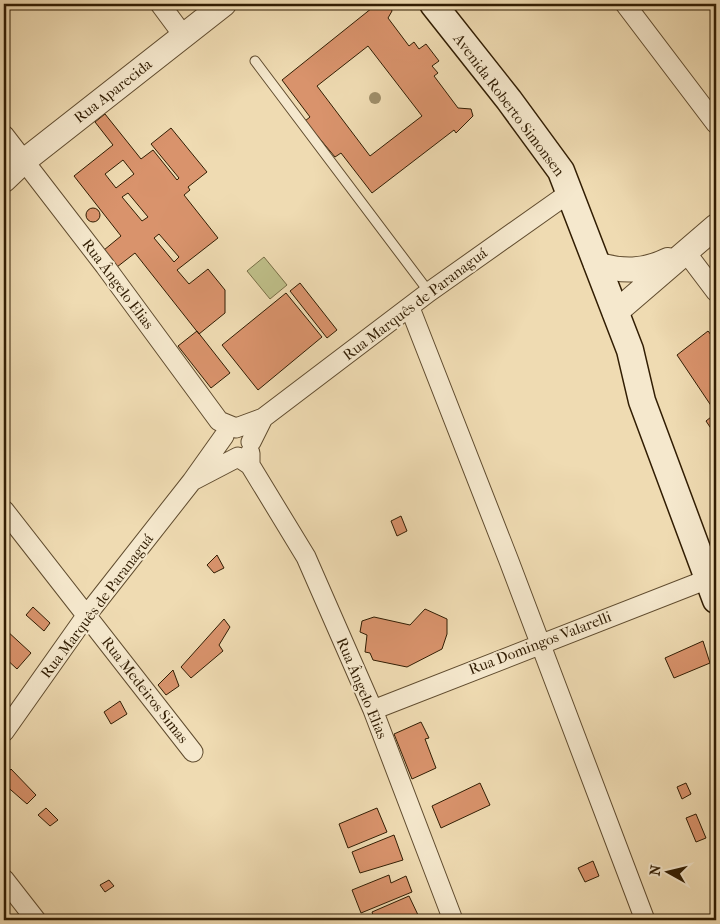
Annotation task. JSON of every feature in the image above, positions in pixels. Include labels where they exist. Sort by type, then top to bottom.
[{"type":"main road","name":"Avenida Roberto Simonsen","points":[[433,4],[504,93],[561,171],[630,350],[656,395],[716,550]]},
{"type":"main road","name":"Avenida Roberto Simonsen","points":[[630,350],[646,414],[714,586]]},
{"type":"main road","points":[[646,414],[669,450],[703,540],[707,545],[716,550]]},
{"type":"street","points":[[160,4],[184,35]]},
{"type":"street","name":"Rua Aparecida","points":[[4,180],[24,161],[224,4]]},
{"type":"street","points":[[626,4],[716,124]]},
{"type":"street","name":"Rua Ângelo Elias","points":[[4,135],[105,266],[219,421],[230,432]]},
{"type":"street","name":"Rua Marquês de Paranaguá","points":[[4,732],[86,616],[230,432],[263,418],[410,308],[428,292],[569,193]]},
{"type":"street","points":[[615,313],[716,226]]},
{"type":"street","points":[[596,264],[625,270],[647,269],[685,251]]},
{"type":"street","points":[[685,251],[716,292]]},
{"type":"street","points":[[410,308],[645,920]]},
{"type":"street","name":"Rua Marquês de Paranaguá","points":[[192,481],[247,453],[263,418]]},
{"type":"street","points":[[243,430],[249,435],[247,453],[230,456],[224,451],[222,444],[230,432],[243,430]]},
{"type":"street","name":"Rua Ângelo Elias","points":[[247,453],[306,557],[373,710],[453,920]]},
{"type":"street","name":"Rua Medeiros Simas","points":[[4,510],[193,752]]},
{"type":"street","name":"Rua Domingos Valarelli","points":[[373,710],[539,643],[714,586]]},
{"type":"street","points":[[4,879],[36,920]]},
{"type":"lane","points":[[255,61],[428,292]]},
{"type":"green space","points":[[264,257],[287,285],[270,299],[247,271]]},
{"type":"building","points":[[377,4],[390,4],[392,11],[388,18],[409,46],[414,42],[419,49],[426,44],[439,61],[432,66],[438,73],[434,76],[458,108],[471,109],[473,116],[456,133],[454,130],[372,193],[341,153],[335,157],[305,121],[310,117],[282,80]],"holes":[[[368,46],[422,116],[370,156],[317,86]]]},
{"type":"building","points":[[105,114],[141,159],[153,150],[177,180],[179,178],[151,144],[171,128],[207,172],[188,187],[190,190],[184,195],[218,238],[177,270],[189,284],[208,269],[225,290],[225,313],[199,334],[135,253],[117,267],[104,250],[121,236],[74,176],[113,145],[95,122]],"holes":[[[123,160],[134,174],[116,188],[105,174]],[[128,193],[148,217],[142,221],[122,197]],[[159,234],[179,257],[174,262],[154,238]]]},
{"type":"building","points":[[90,208],[96,208],[100,215],[96,222],[90,222],[86,218],[86,212]]},
{"type":"building","points":[[300,283],[337,330],[327,338],[290,291]]},
{"type":"building","points":[[286,293],[322,337],[258,390],[222,345]]},
{"type":"building","points":[[197,331],[230,373],[211,388],[178,346]]},
{"type":"building","points":[[708,331],[716,341],[716,413],[677,355]]},
{"type":"building","points":[[716,413],[716,436],[706,421]]},
{"type":"building","points":[[401,516],[407,531],[397,536],[391,521]]},
{"type":"building","points":[[217,555],[224,568],[214,573],[207,565]]},
{"type":"building","points":[[33,607],[50,623],[44,631],[26,615]]},
{"type":"building","points":[[425,609],[447,619],[447,634],[442,649],[407,667],[373,660],[370,653],[365,652],[367,635],[360,632],[362,621],[374,617],[410,625]]},
{"type":"building","points":[[224,619],[230,627],[219,645],[223,651],[191,678],[181,667]]},
{"type":"building","points":[[6,630],[31,653],[17,669],[4,657],[4,633]]},
{"type":"building","points":[[703,641],[710,663],[674,678],[665,658]]},
{"type":"building","points":[[173,670],[179,686],[166,695],[158,685]]},
{"type":"building","points":[[120,701],[127,714],[111,724],[104,712]]},
{"type":"building","points":[[421,722],[429,738],[425,739],[436,768],[412,779],[394,734]]},
{"type":"building","points":[[11,769],[36,795],[27,804],[4,784],[4,777]]},
{"type":"building","points":[[480,783],[490,805],[441,828],[432,806]]},
{"type":"building","points":[[686,783],[691,794],[682,799],[677,787]]},
{"type":"building","points":[[46,808],[58,820],[50,826],[38,815]]},
{"type":"building","points":[[377,808],[387,832],[348,848],[339,824]]},
{"type":"building","points":[[696,814],[706,838],[696,842],[686,818]]},
{"type":"building","points":[[394,835],[403,860],[360,873],[352,852]]},
{"type":"building","points":[[593,861],[599,876],[585,882],[578,868]]},
{"type":"building","points":[[389,875],[391,883],[406,876],[412,892],[361,913],[352,890]]},
{"type":"building","points":[[109,880],[114,886],[105,892],[100,885]]},
{"type":"building","points":[[409,896],[419,917],[412,920],[375,920],[372,912]]}]
